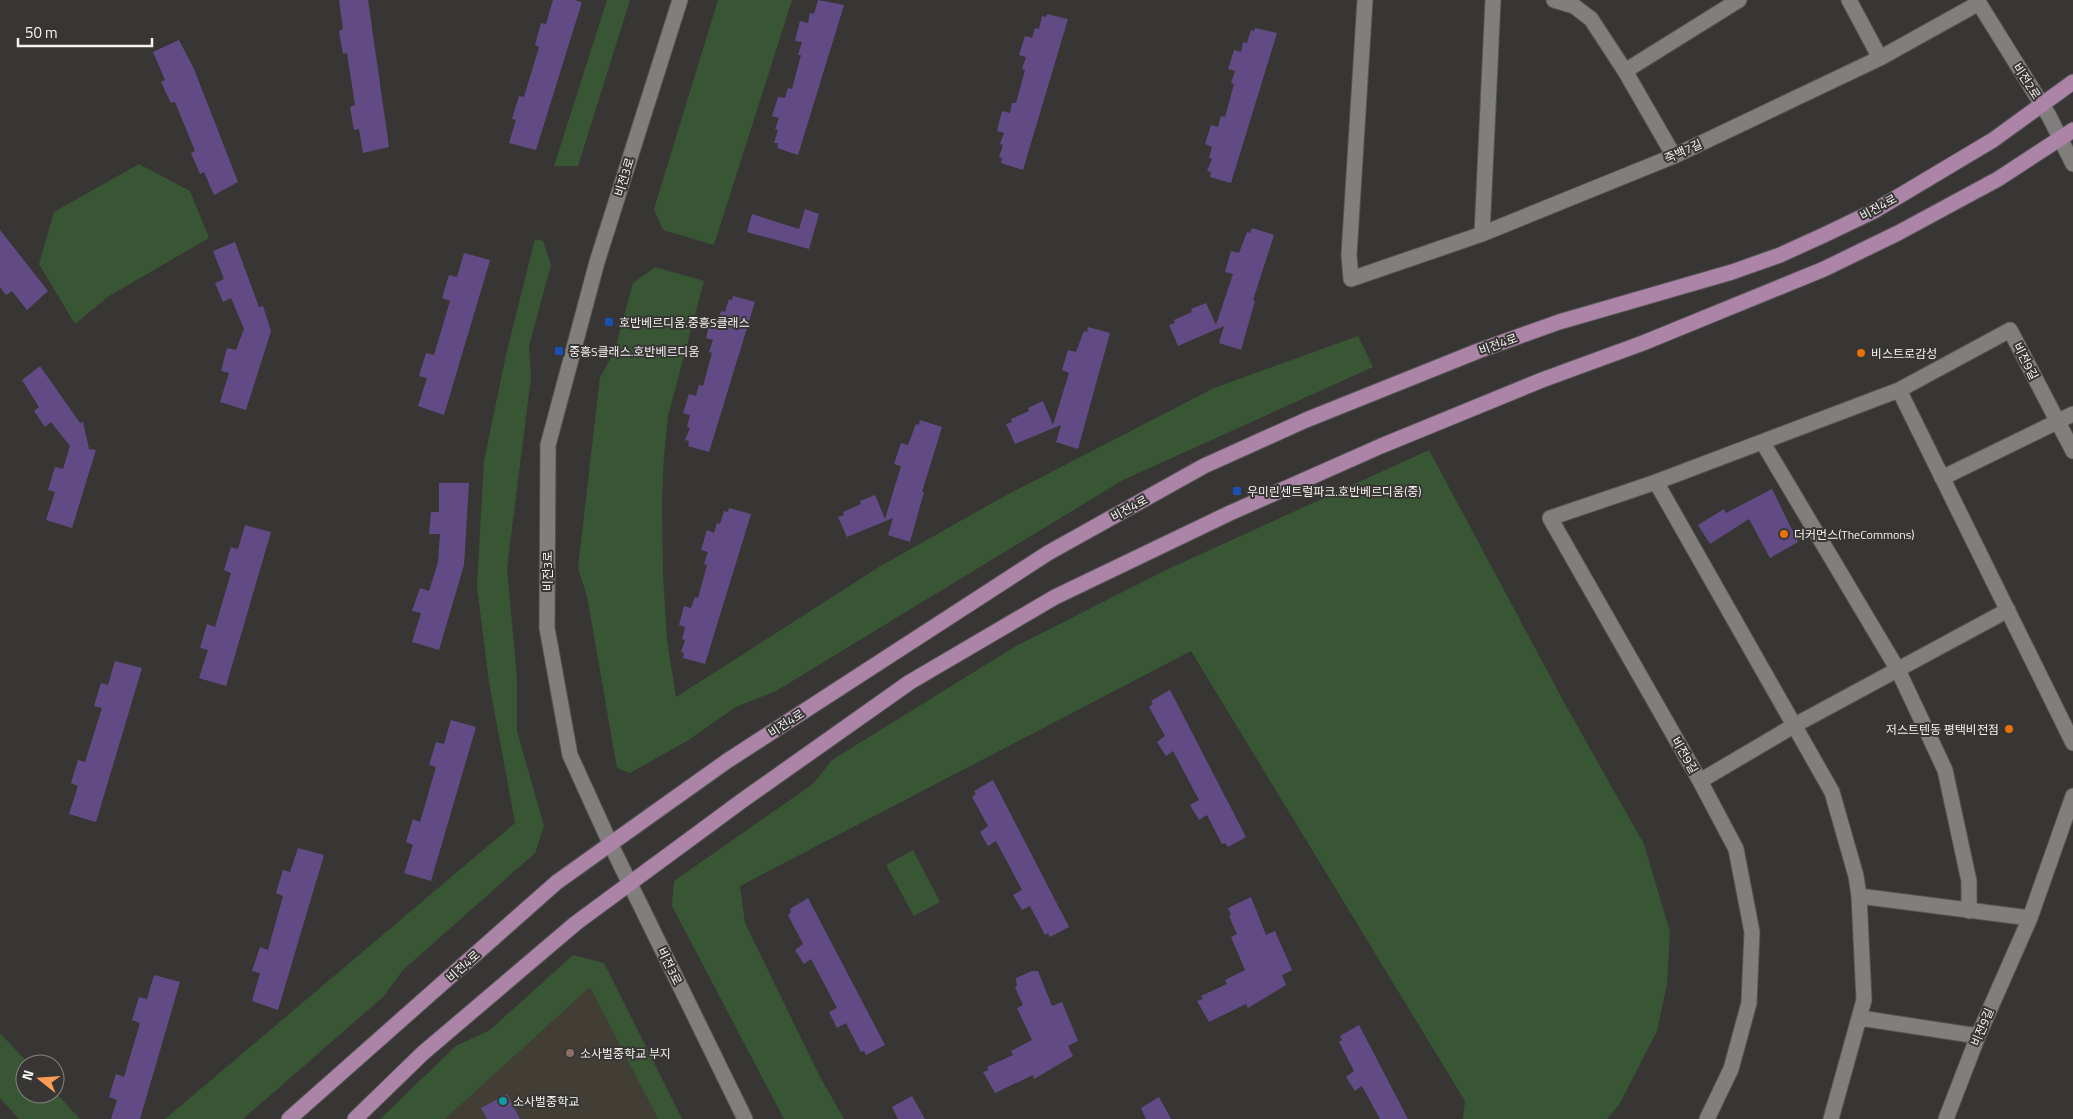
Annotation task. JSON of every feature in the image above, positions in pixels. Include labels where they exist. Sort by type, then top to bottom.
[{"type":"main road","name":"비전4로","points":[[289,1119],[557,882],[727,761],[1048,553],[1204,466],[1306,420],[1478,351],[1559,322],[1732,272],[1780,255],[1874,211],[1993,140],[2043,106],[2073,82]]},
{"type":"main road","points":[[355,1119],[423,1053],[576,922],[743,800],[910,682],[1055,597],[1230,513],[1381,446],[1542,380],[1643,343],[1824,269],[1898,233],[1998,179],[2067,133]]},
{"type":"street","name":"비전3로","points":[[680,0],[597,262],[548,445],[547,628],[570,755],[610,844],[745,1119]]},
{"type":"street","name":"죽백7길","points":[[1365,0],[1349,256],[1351,279],[1482,234],[1674,156],[1882,56],[1978,2]]},
{"type":"street","points":[[1482,234],[1493,0]]},
{"type":"street","points":[[1554,0],[1574,6],[1591,19],[1626,71],[1674,156]]},
{"type":"street","points":[[1626,71],[1722,4],[1739,0]]},
{"type":"street","points":[[1849,0],[1882,56]]},
{"type":"street","name":"비전2로","points":[[1978,2],[2043,106],[2067,133],[2073,164]]},
{"type":"street","name":"비전9길","points":[[1707,1119],[1731,1069],[1749,1003],[1752,932],[1736,849],[1700,781],[1550,518],[1763,443],[1899,390],[2010,330],[2073,452]]},
{"type":"street","points":[[1899,390],[2073,743]]},
{"type":"street","points":[[1942,478],[2073,414]]},
{"type":"street","points":[[1763,443],[1898,670],[1945,770],[1969,881],[1969,911]]},
{"type":"street","points":[[1656,482],[1832,792],[1856,876],[1859,896],[1864,1000],[1831,1119]]},
{"type":"street","points":[[1700,781],[1795,725],[2008,610]]},
{"type":"street","name":"비전9길","points":[[1946,1119],[1978,1036],[2030,918],[2073,796]]},
{"type":"street","points":[[1859,896],[2030,918]]},
{"type":"street","points":[[1860,1018],[1978,1036]]},
{"type":"shaded area","name":"소사벌중학교 부지","points":[[590,987],[658,1119],[442,1119]]},
{"type":"green space","points":[[607,0],[630,0],[578,166],[554,166]]},
{"type":"green space","points":[[718,0],[792,0],[714,245],[663,230],[654,209]]},
{"type":"green space","points":[[139,164],[190,191],[209,238],[109,296],[75,324],[39,264],[54,212]]},
{"type":"green space","points":[[535,239],[543,241],[551,265],[529,346],[531,377],[507,568],[517,678],[517,731],[544,826],[535,853],[403,970],[384,996],[243,1119],[165,1119],[515,823],[489,682],[477,586],[484,461],[506,355]]},
{"type":"green space","points":[[655,267],[704,281],[668,416],[664,456],[662,499],[663,574],[667,640],[676,697],[879,567],[1001,498],[1214,388],[1358,336],[1373,367],[1123,480],[776,691],[736,707],[687,741],[630,773],[617,768],[587,596],[578,568],[600,377],[614,353],[633,283]]},
{"type":"green space","points":[[1429,450],[1566,706],[1644,844],[1670,932],[1667,984],[1657,1031],[1619,1105],[1607,1119],[1463,1119],[1465,1101],[1191,651],[740,886],[745,923],[820,1077],[844,1119],[784,1119],[672,906],[674,881],[814,783],[832,760],[1016,646],[1166,570]]},
{"type":"green space","points":[[913,850],[940,902],[914,916],[886,865]]},
{"type":"green space","points":[[573,955],[604,963],[682,1119],[658,1119],[590,987],[445,1119],[380,1119],[456,1046],[490,1030]]},
{"type":"green space","points":[[0,1033],[20,1054],[15,1054],[15,1104],[65,1103],[80,1119],[19,1119],[0,1098]]},
{"type":"building","points":[[339,0],[368,0],[389,147],[363,153],[359,129],[354,130],[350,107],[355,105],[347,53],[343,54],[339,31],[343,29]]},
{"type":"building","points":[[553,0],[582,2],[536,150],[509,143],[516,120],[512,119],[519,96],[524,97],[539,47],[535,45],[541,23],[546,24]]},
{"type":"building","points":[[818,0],[844,5],[798,155],[777,148],[778,143],[774,143],[778,130],[775,129],[779,118],[772,116],[778,97],[785,98],[788,88],[792,89],[801,55],[798,55],[802,42],[795,41],[800,21],[808,23],[810,13],[814,14]]},
{"type":"building","points":[[1047,14],[1068,19],[1023,170],[1001,163],[1002,158],[999,157],[1003,145],[1000,144],[1004,133],[997,131],[1002,111],[1010,113],[1012,103],[1016,103],[1025,70],[1022,69],[1026,57],[1019,55],[1025,36],[1032,38],[1035,28],[1039,29],[1042,16],[1046,17]]},
{"type":"building","points":[[1255,28],[1277,33],[1231,183],[1210,177],[1211,172],[1207,171],[1212,159],[1209,158],[1212,147],[1205,144],[1211,125],[1218,127],[1221,116],[1225,117],[1234,84],[1231,83],[1235,71],[1228,69],[1234,50],[1241,52],[1243,42],[1247,43],[1251,30],[1254,31]]},
{"type":"building","points":[[179,40],[194,69],[238,182],[214,195],[204,172],[200,174],[191,153],[195,151],[175,102],[171,103],[161,82],[165,80],[153,52]]},
{"type":"building","points":[[805,209],[819,214],[809,249],[747,232],[752,214],[799,229]]},
{"type":"building","points":[[1252,228],[1274,235],[1253,300],[1255,301],[1241,350],[1219,343],[1224,326],[1178,346],[1169,325],[1175,323],[1174,320],[1192,312],[1191,309],[1206,303],[1216,325],[1233,274],[1225,272],[1231,251],[1239,253],[1247,232],[1250,233]]},
{"type":"building","points":[[0,230],[48,291],[27,310],[12,291],[6,295],[0,287]]},
{"type":"building","points":[[235,242],[259,307],[263,306],[271,331],[246,410],[220,402],[229,373],[221,371],[227,348],[236,350],[244,329],[231,298],[223,302],[215,283],[224,279],[213,251]]},
{"type":"building","points":[[464,253],[490,260],[444,415],[418,406],[427,378],[419,376],[426,353],[434,355],[450,301],[442,298],[449,275],[457,277]]},
{"type":"building","points":[[733,296],[755,302],[709,452],[688,446],[689,441],[685,440],[690,428],[687,427],[690,415],[683,413],[689,394],[696,396],[699,385],[703,386],[712,353],[709,352],[713,340],[706,338],[711,318],[718,321],[721,311],[725,312],[729,299],[732,300]]},
{"type":"building","points":[[1088,327],[1110,333],[1078,449],[1056,442],[1061,425],[1015,444],[1006,424],[1012,422],[1011,419],[1029,411],[1028,408],[1043,401],[1053,425],[1069,373],[1062,370],[1068,350],[1076,352],[1084,331],[1087,332]]},
{"type":"building","points":[[40,366],[80,423],[83,422],[89,449],[96,450],[72,528],[46,520],[55,492],[48,490],[55,467],[63,469],[70,446],[51,422],[45,427],[34,411],[39,407],[22,380]]},
{"type":"building","points":[[920,420],[942,427],[922,492],[924,492],[910,542],[888,535],[893,518],[847,537],[838,517],[844,515],[843,512],[861,504],[860,501],[875,495],[885,519],[901,466],[894,464],[901,443],[908,445],[916,424],[919,425]]},
{"type":"building","points":[[439,483],[469,483],[464,565],[439,650],[412,642],[421,613],[412,611],[420,588],[429,591],[438,562],[440,534],[429,534],[431,512],[439,512]]},
{"type":"building","points":[[1772,489],[1798,542],[1770,558],[1749,519],[1710,544],[1698,525],[1724,509],[1726,513]]},
{"type":"building","points":[[729,508],[751,514],[705,664],[683,658],[684,653],[681,652],[685,640],[682,639],[685,627],[679,625],[684,606],[691,608],[695,597],[698,598],[707,565],[704,564],[708,552],[701,550],[707,530],[714,533],[717,523],[720,524],[724,511],[728,512]]},
{"type":"building","points":[[245,525],[271,532],[226,686],[199,678],[208,650],[200,648],[207,624],[215,627],[231,573],[224,570],[231,547],[238,549]]},
{"type":"building","points":[[115,661],[142,668],[96,822],[69,814],[78,786],[71,783],[78,760],[85,762],[102,708],[94,706],[101,683],[108,685]]},
{"type":"building","points":[[1170,690],[1246,837],[1228,847],[1225,843],[1222,844],[1207,815],[1199,820],[1190,805],[1199,800],[1173,751],[1166,756],[1157,742],[1165,736],[1149,707],[1153,704],[1151,701]]},
{"type":"building","points":[[451,720],[476,727],[431,881],[404,873],[413,845],[406,842],[413,819],[420,822],[436,767],[429,765],[436,742],[444,744]]},
{"type":"building","points":[[993,780],[1069,927],[1050,937],[1048,933],[1045,935],[1030,906],[1022,910],[1013,895],[1022,890],[996,841],[988,846],[980,832],[988,826],[972,797],[976,794],[974,791]]},
{"type":"building","points":[[298,848],[324,855],[278,1010],[252,1001],[260,973],[252,971],[260,947],[268,950],[283,896],[276,893],[283,870],[290,872]]},
{"type":"building","points":[[1251,897],[1266,935],[1275,931],[1292,970],[1282,975],[1286,985],[1248,1008],[1246,1004],[1209,1022],[1197,1001],[1203,999],[1201,996],[1227,984],[1225,980],[1245,970],[1231,937],[1237,934],[1229,916],[1231,915],[1228,908]]},
{"type":"building","points":[[808,898],[885,1045],[866,1055],[864,1051],[861,1052],[846,1023],[837,1028],[829,1012],[837,1008],[811,959],[804,964],[795,950],[803,944],[788,915],[791,912],[790,909]]},
{"type":"building","points":[[1032,971],[1038,971],[1052,1006],[1062,1002],[1078,1041],[1068,1046],[1073,1056],[1034,1079],[1033,1075],[995,1093],[983,1072],[989,1070],[987,1067],[1013,1055],[1011,1051],[1032,1040],[1017,1008],[1023,1005],[1015,987],[1017,986],[1016,978]]},
{"type":"building","points":[[154,975],[180,982],[140,1119],[111,1119],[117,1100],[109,1097],[116,1074],[124,1077],[140,1023],[132,1020],[139,997],[147,999]]},
{"type":"building","points":[[1359,1025],[1408,1119],[1380,1119],[1362,1086],[1355,1091],[1346,1077],[1354,1071],[1339,1042],[1342,1040],[1340,1036]]},
{"type":"building","name":"소사벌중학교","points":[[507,1094],[520,1119],[487,1119],[481,1108]]},
{"type":"building","points":[[912,1096],[925,1119],[898,1119],[892,1107]]},
{"type":"building","points":[[1159,1097],[1171,1119],[1146,1119],[1141,1108]]},
{"type":"place","name":"호반베르디움.중흥S클래스","points":[[609,322]]},
{"type":"place","name":"중흥S클래스.호반베르디움","points":[[559,351]]},
{"type":"place","name":"비스트로감성","points":[[1861,353]]},
{"type":"place","name":"우미린센트럴파크.호반베르디움(중)","points":[[1237,491]]},
{"type":"place","name":"더커먼스(TheCommons)","points":[[1784,534]]},
{"type":"place","name":"저스트텐동 평택비전점","points":[[2009,729]]},
{"type":"place","name":"소사벌중학교 부지","points":[[570,1053]]},
{"type":"place","name":"소사벌중학교","points":[[503,1101]]}]
